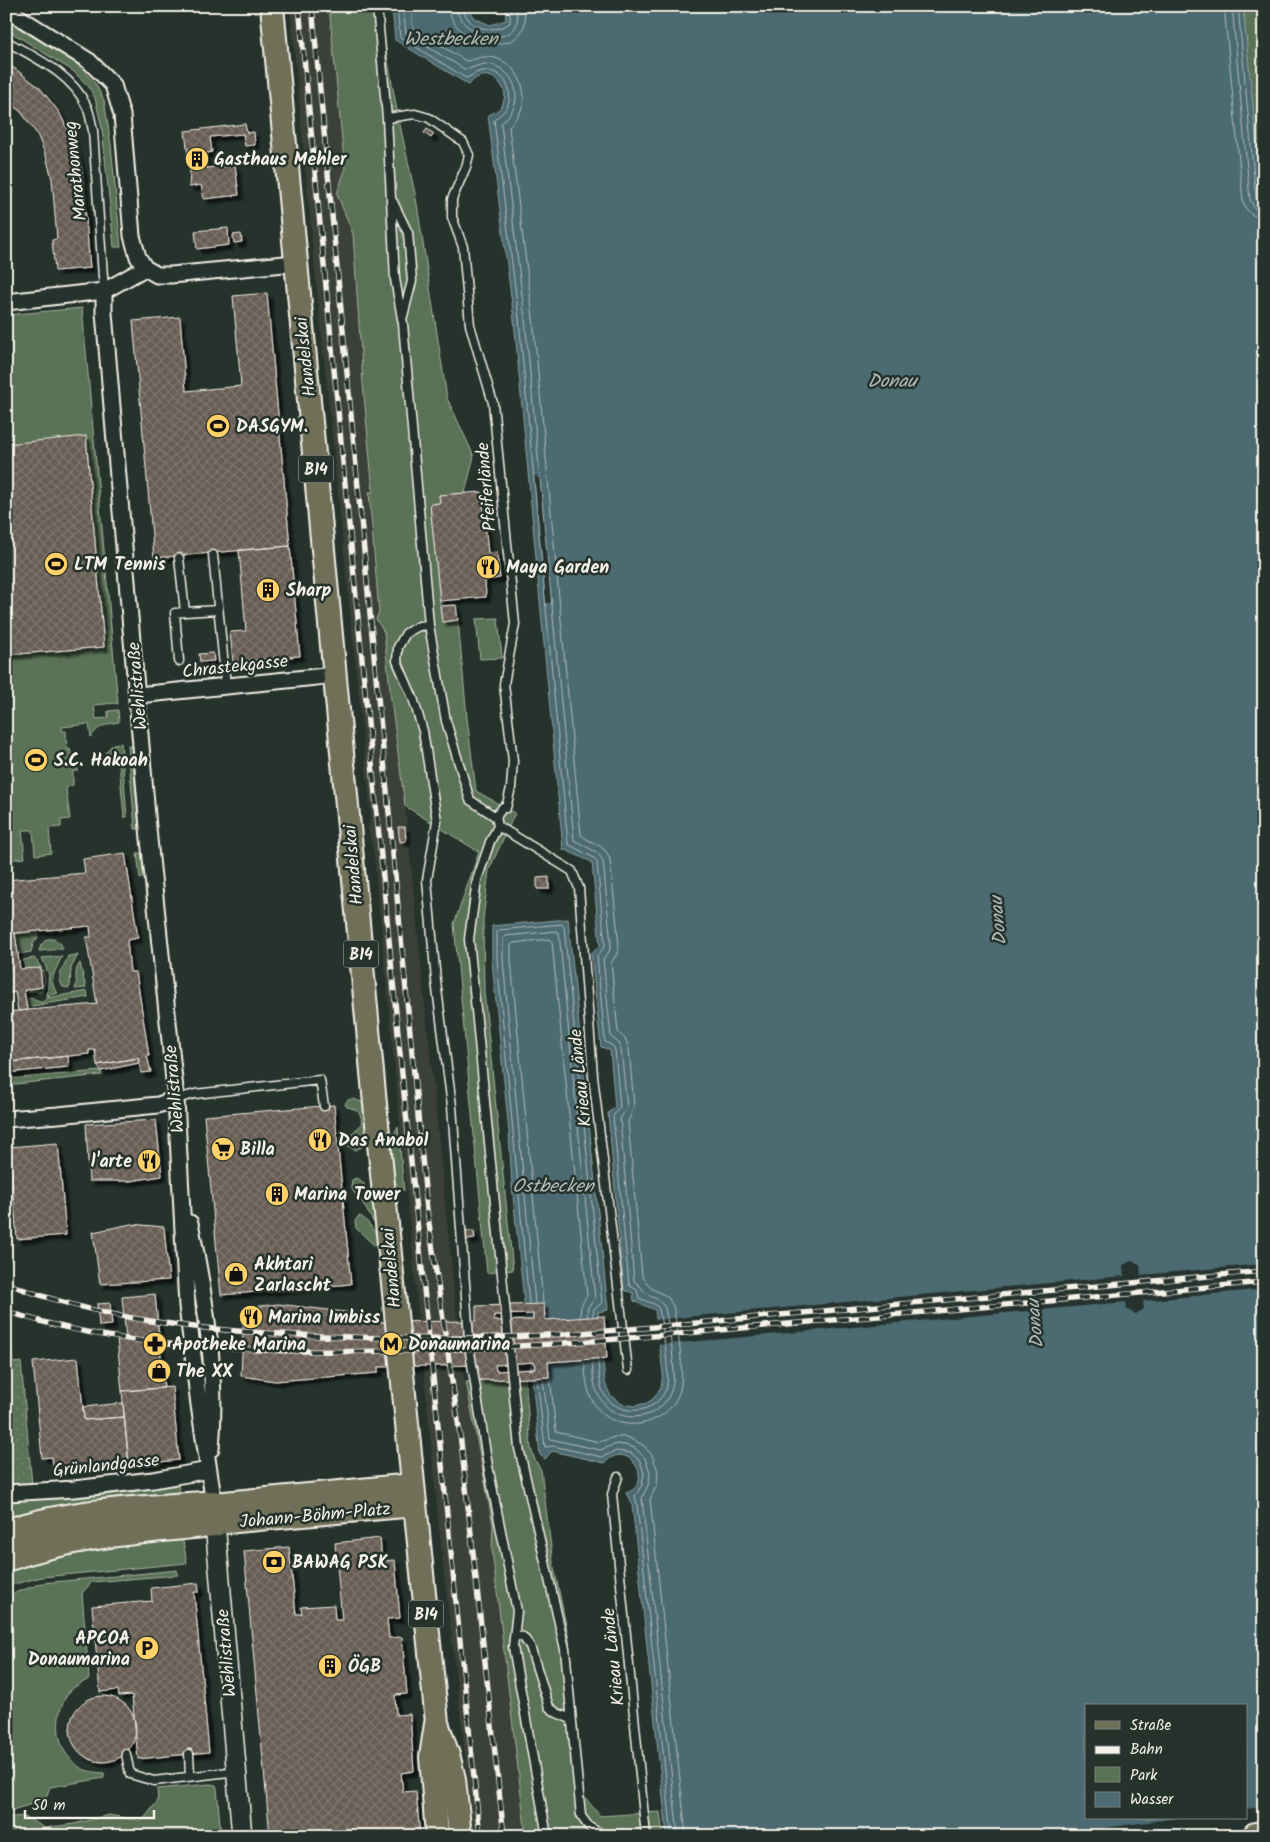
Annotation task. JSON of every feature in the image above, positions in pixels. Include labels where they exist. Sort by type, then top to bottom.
[{"type":"highway","points":[[6,1532],[41,1522],[90,1513],[214,1514]]},
{"type":"highway","points":[[6,1558],[48,1545],[214,1514]]},
{"type":"highway","points":[[1256,1836],[1264,1835]]},
{"type":"main road","name":"Handelskai","points":[[272,6],[353,870],[436,1723],[431,1758],[431,1781],[437,1836]]},
{"type":"main road","name":"Johann-Böhm-Platz","points":[[214,1514],[414,1495]]},
{"type":"main road","name":"Handelskai","points":[[436,1723],[449,1758],[454,1779],[460,1836]]},
{"type":"street","points":[[6,9],[89,60],[113,85],[128,114],[132,236],[138,257],[145,268],[157,275],[171,275],[296,263]]},
{"type":"street","points":[[6,302],[104,291],[145,268]]},
{"type":"street","name":"Wehlistraße","points":[[104,291],[104,313],[149,839],[176,1099],[187,1306],[214,1514],[242,1836]]},
{"type":"street","name":"Chrastekgasse","points":[[138,695],[336,676]]},
{"type":"street","points":[[6,1119],[158,1104],[176,1099]]},
{"type":"street","name":"Grünlandgasse","points":[[6,1493],[94,1487],[153,1480],[209,1470]]},
{"type":"lane","points":[[377,6],[387,118],[395,279],[402,318],[429,625],[446,721],[470,800],[496,817],[498,826],[476,880],[469,939],[519,1448],[565,1649],[581,1816],[589,1827],[605,1836]]},
{"type":"lane","name":"Marathonweg","points":[[6,41],[65,77],[78,90],[87,106],[93,131],[104,291]]},
{"type":"lane","name":"Pfeiferlände","points":[[387,118],[415,114],[429,118],[463,142],[469,155],[452,200],[452,218],[463,247],[470,325],[493,402],[515,624],[504,684],[513,761],[511,788],[506,808],[503,807],[496,817]]},
{"type":"lane","points":[[392,201],[408,233],[412,281],[402,318]]},
{"type":"lane","points":[[213,555],[226,686]]},
{"type":"lane","points":[[179,558],[185,612]]},
{"type":"lane","points":[[179,661],[175,613],[218,610]]},
{"type":"lane","points":[[429,625],[418,626],[406,632],[398,647],[397,662],[413,698],[423,731],[436,821],[427,880],[436,981],[452,1106],[470,1352],[488,1466],[517,1611],[513,1647],[547,1836]]},
{"type":"lane","name":"Krieau Lände","points":[[498,826],[572,872],[579,888],[593,1076],[628,1370]]},
{"type":"lane","points":[[176,1099],[195,1094],[320,1080],[324,1106]]},
{"type":"lane","name":"Krieau Lände","points":[[618,1476],[612,1494],[646,1836]]},
{"type":"lane","points":[[515,1635],[523,1637],[530,1646],[549,1706],[557,1714],[571,1719]]},
{"type":"lane","points":[[126,1754],[130,1774],[154,1781],[236,1771]]},
{"type":"lane","points":[[189,1754],[190,1776]]},
{"type":"shaded area","points":[[290,6],[329,6],[345,170],[337,194],[353,234],[363,384],[373,492],[369,493],[379,612],[376,619],[384,632],[405,806],[461,1361],[493,1525],[492,1550],[526,1836],[474,1836],[439,1528],[374,854],[368,828],[371,815],[314,261]]},
{"type":"green space","points":[[329,6],[381,6],[385,45],[416,198],[447,398],[474,456],[465,493],[439,495],[440,503],[430,504],[442,622],[458,620],[476,791],[515,813],[489,870],[483,919],[484,992],[513,1270],[487,1273],[454,924],[479,852],[405,806],[384,632],[376,619],[379,612],[369,492],[373,492],[363,384],[353,234],[337,194],[345,170]]},
{"type":"green space","points":[[1243,6],[1264,6],[1264,219],[1262,208]]},
{"type":"green space","points":[[6,20],[77,64],[95,83],[104,100],[111,145],[121,247],[114,247],[102,128],[95,98],[89,87],[73,71],[6,29]]},
{"type":"green space","name":"LTM Tennis","points":[[82,308],[118,704],[94,706],[96,719],[108,718],[108,711],[118,710],[119,722],[103,726],[96,730],[91,737],[89,724],[62,727],[62,731],[66,731],[67,749],[70,749],[72,759],[77,762],[78,771],[73,771],[73,785],[66,788],[70,819],[61,820],[61,827],[49,828],[51,853],[35,855],[33,830],[22,830],[25,858],[6,860],[6,315]]},
{"type":"green space","points":[[498,618],[502,658],[480,659],[476,619]]},
{"type":"green space","points":[[121,743],[127,817],[124,817],[118,753],[105,753],[113,744]]},
{"type":"green space","points":[[128,746],[132,746],[139,829],[135,829]]},
{"type":"green space","points":[[137,853],[142,853],[143,877],[140,879]]},
{"type":"green space","points":[[38,932],[38,937],[33,944],[31,952],[18,954],[15,934]]},
{"type":"green space","points":[[47,939],[57,941],[63,949],[39,951],[41,945]]},
{"type":"green space","points":[[78,955],[71,968],[70,986],[69,988],[63,987],[60,975],[68,956]]},
{"type":"green space","points":[[62,956],[53,979],[53,984],[58,993],[47,996],[49,975],[42,958]]},
{"type":"green space","points":[[34,958],[44,974],[44,987],[42,992],[39,993],[35,991],[24,992],[24,990],[42,987],[40,968],[25,969],[23,960]]},
{"type":"green space","points":[[80,963],[86,988],[75,989],[76,970]]},
{"type":"green space","points":[[87,991],[88,997],[26,1007],[25,1000],[32,998],[43,1002],[47,998]]},
{"type":"green space","points":[[101,1071],[102,1075],[6,1085],[6,1079]]},
{"type":"green space","points":[[385,1096],[385,1104],[371,1116],[364,1135],[364,1146],[355,1150],[348,1146],[350,1136],[361,1125],[361,1118],[354,1109],[347,1107],[345,1104],[347,1101],[352,1099],[366,1103]]},
{"type":"green space","points":[[398,1127],[404,1191],[392,1177],[388,1161],[390,1144]]},
{"type":"green space","points":[[356,1178],[363,1183],[370,1202],[380,1214],[378,1224],[374,1223],[351,1187],[352,1180]]},
{"type":"green space","points":[[6,1201],[12,1261],[6,1257]]},
{"type":"green space","points":[[360,1216],[367,1221],[383,1242],[380,1251],[356,1228],[355,1221]]},
{"type":"green space","points":[[6,1321],[10,1328],[13,1363],[21,1362],[32,1485],[6,1488]]},
{"type":"green space","points":[[525,1378],[531,1449],[541,1470],[553,1563],[569,1639],[583,1795],[600,1816],[660,1812],[663,1836],[526,1836],[492,1550],[493,1525],[466,1382]]},
{"type":"green space","points":[[178,1485],[180,1492],[178,1494],[162,1497],[161,1494],[63,1505],[6,1520],[6,1503],[50,1497],[86,1497]]},
{"type":"green space","points":[[182,1536],[187,1563],[42,1577],[14,1584],[6,1590],[6,1569],[41,1555]]},
{"type":"green space","points":[[177,1570],[178,1575],[92,1582],[82,1593],[89,1679],[74,1688],[67,1695],[60,1713],[59,1733],[65,1752],[71,1760],[84,1769],[104,1773],[104,1778],[50,1787],[45,1800],[6,1812],[6,1599],[17,1592],[43,1583]]},
{"type":"green space","points":[[216,1785],[217,1788],[221,1836],[6,1836],[6,1818],[23,1816],[45,1828],[74,1824],[109,1815],[142,1821],[158,1801],[157,1789]]},
{"type":"water","name":"Donau","points":[[392,6],[467,6],[474,18],[490,25],[506,20],[505,6],[1243,6],[1264,219],[1264,1836],[667,1836],[632,1504],[626,1493],[635,1488],[639,1480],[639,1472],[629,1458],[622,1455],[613,1456],[605,1463],[552,1451],[545,1459],[540,1455],[512,1185],[509,1132],[492,961],[492,926],[568,919],[608,1310],[598,1312],[605,1383],[611,1396],[622,1404],[634,1406],[647,1403],[654,1398],[661,1387],[663,1373],[655,1310],[634,1301],[633,1293],[624,1290],[608,1113],[615,1107],[610,1050],[601,1047],[591,953],[600,946],[592,862],[563,849],[514,320],[488,115],[500,108],[505,94],[499,83],[490,76],[479,77],[469,85],[395,40]]},
{"type":"pier","points":[[534,475],[540,479],[552,602],[546,603]]},
{"type":"pier","points":[[1131,1261],[1140,1264],[1141,1275],[1264,1264],[1264,1289],[1143,1301],[1144,1309],[1136,1314],[1127,1310],[1126,1302],[657,1345],[653,1320],[1124,1276],[1123,1265]]},
{"type":"pier","points":[[1264,1807],[1264,1836],[1047,1836],[1163,1820],[1248,1820],[1248,1809]]},
{"type":"building","points":[[6,62],[40,88],[59,112],[73,140],[82,170],[90,268],[55,271],[52,240],[57,239],[52,179],[46,156],[37,134],[21,112],[6,99]]},
{"type":"building","name":"Gasthaus Mehler","points":[[245,124],[247,133],[254,132],[255,145],[245,146],[243,134],[210,137],[212,152],[204,154],[206,168],[235,165],[239,195],[204,199],[201,185],[189,187],[190,172],[185,131]]},
{"type":"building","points":[[427,129],[434,134],[431,138],[424,133]]},
{"type":"building","points":[[228,228],[229,245],[197,249],[195,231]]},
{"type":"building","points":[[241,234],[242,242],[234,243],[233,235]]},
{"type":"building","points":[[267,293],[290,546],[154,558],[133,321],[180,317],[186,391],[241,386],[233,296]]},
{"type":"building","name":"LTM Tennis","points":[[86,436],[104,647],[6,655],[6,444]]},
{"type":"building","points":[[482,492],[488,553],[497,552],[500,578],[485,580],[486,597],[440,601],[430,504],[440,503],[439,495]]},
{"type":"building","name":"Sharp","points":[[290,546],[300,656],[233,662],[230,632],[246,631],[239,550]]},
{"type":"building","points":[[456,605],[458,620],[442,622],[440,606]]},
{"type":"building","points":[[213,653],[214,661],[200,662],[199,654]]},
{"type":"building","points":[[398,827],[405,827],[406,841],[400,842]]},
{"type":"building","points":[[125,853],[138,938],[127,940],[130,972],[136,972],[149,1056],[147,1056],[151,1072],[141,1073],[138,1058],[97,1065],[95,1050],[89,1050],[89,1054],[9,1062],[8,1058],[6,1058],[6,1012],[97,1004],[86,937],[91,937],[90,926],[6,934],[6,880],[85,873],[83,859]]},
{"type":"building","points":[[549,877],[549,889],[537,889],[537,878]]},
{"type":"building","points":[[15,933],[20,969],[40,968],[42,987],[24,990],[27,1010],[18,1011],[15,992],[6,994],[6,970],[11,970],[6,934]]},
{"type":"building","points":[[68,1056],[69,1067],[6,1073],[6,1058],[8,1058],[9,1062]]},
{"type":"building","points":[[138,1058],[139,1063],[101,1071],[97,1065]]},
{"type":"building","name":"Marina Tower","points":[[334,1105],[351,1284],[221,1295],[204,1116]]},
{"type":"building","points":[[156,1120],[162,1176],[130,1181],[89,1181],[86,1124]]},
{"type":"building","points":[[58,1143],[66,1235],[17,1239],[9,1147]]},
{"type":"building","points":[[131,1224],[164,1227],[169,1280],[100,1284],[93,1232]]},
{"type":"building","points":[[466,1231],[474,1231],[475,1239],[467,1240]]},
{"type":"building","points":[[155,1294],[164,1388],[122,1391],[117,1338],[126,1338],[122,1297]]},
{"type":"building","points":[[110,1303],[112,1325],[99,1326],[97,1304]]},
{"type":"building","name":"Donaumarina","points":[[278,1304],[378,1316],[378,1322],[476,1321],[476,1306],[544,1304],[545,1320],[604,1316],[607,1358],[548,1362],[549,1377],[478,1380],[478,1365],[378,1367],[378,1373],[275,1381],[241,1376],[244,1308]],"holes":[[[533,1314],[533,1320],[494,1321],[494,1315]],[[534,1362],[535,1369],[496,1371],[495,1365]]]},
{"type":"building","points":[[78,1358],[84,1420],[124,1417],[129,1465],[54,1472],[52,1457],[42,1458],[33,1362]]},
{"type":"building","points":[[172,1387],[179,1460],[129,1465],[122,1391]]},
{"type":"building","points":[[123,1403],[124,1417],[84,1420],[83,1407]]},
{"type":"building","name":"ÖGB","points":[[380,1538],[382,1561],[395,1560],[400,1618],[387,1619],[389,1638],[402,1637],[407,1694],[395,1695],[396,1715],[410,1714],[414,1771],[401,1773],[403,1792],[416,1791],[420,1836],[270,1836],[244,1551],[289,1547],[296,1614],[302,1614],[301,1607],[334,1605],[335,1620],[342,1620],[335,1543]]},
{"type":"building","name":"APCOA Donaumarina","points":[[198,1583],[199,1592],[194,1592],[209,1752],[138,1759],[132,1695],[119,1696],[118,1690],[100,1692],[92,1606],[152,1601],[151,1588]]},
{"type":"building","points":[[103,1696],[116,1698],[126,1706],[134,1716],[136,1729],[134,1742],[126,1752],[116,1760],[103,1762],[90,1760],[80,1752],[72,1742],[70,1729],[72,1716],[80,1706],[90,1698]]},
{"type":"railway","points":[[299,6],[401,1064],[480,1836]]},
{"type":"railway","points":[[312,6],[427,1210],[461,1442],[504,1836]]},
{"type":"railway","points":[[6,1283],[41,1296],[77,1306],[150,1321],[187,1326],[299,1335],[454,1338],[516,1337],[631,1329],[1264,1271]]},
{"type":"railway","points":[[6,1311],[42,1322],[115,1337],[189,1346],[263,1350],[406,1351],[615,1339],[1264,1282]]},
{"type":"place","name":"Gasthaus Mehler","points":[[197,159]]},
{"type":"place","name":"DASGYM.","points":[[218,426]]},
{"type":"place","name":"LTM Tennis","points":[[56,564]]},
{"type":"place","name":"Maya Garden","points":[[488,567]]},
{"type":"place","name":"Sharp","points":[[268,590]]},
{"type":"place","name":"S.C. Hakoah","points":[[36,760]]},
{"type":"place","name":"Das Anabol","points":[[320,1140]]},
{"type":"place","name":"Billa","points":[[223,1149]]},
{"type":"place","name":"l'arte","points":[[149,1161]]},
{"type":"place","name":"Marina Tower","points":[[277,1194]]},
{"type":"place","name":"Akhtari Zarlascht","points":[[236,1274]]},
{"type":"place","name":"Marina Imbiss","points":[[251,1317]]},
{"type":"place","name":"Apotheke Marina","points":[[155,1344]]},
{"type":"place","name":"Donaumarina","points":[[391,1344]]},
{"type":"place","name":"The XX","points":[[159,1371]]},
{"type":"place","name":"BAWAG PSK","points":[[274,1562]]},
{"type":"place","name":"APCOA Donaumarina","points":[[147,1648]]},
{"type":"place","name":"ÖGB","points":[[330,1666]]},
{"type":"water label","name":"Westbecken","points":[[451,38]]},
{"type":"water label","name":"Ostbecken","points":[[553,1185]]}]
